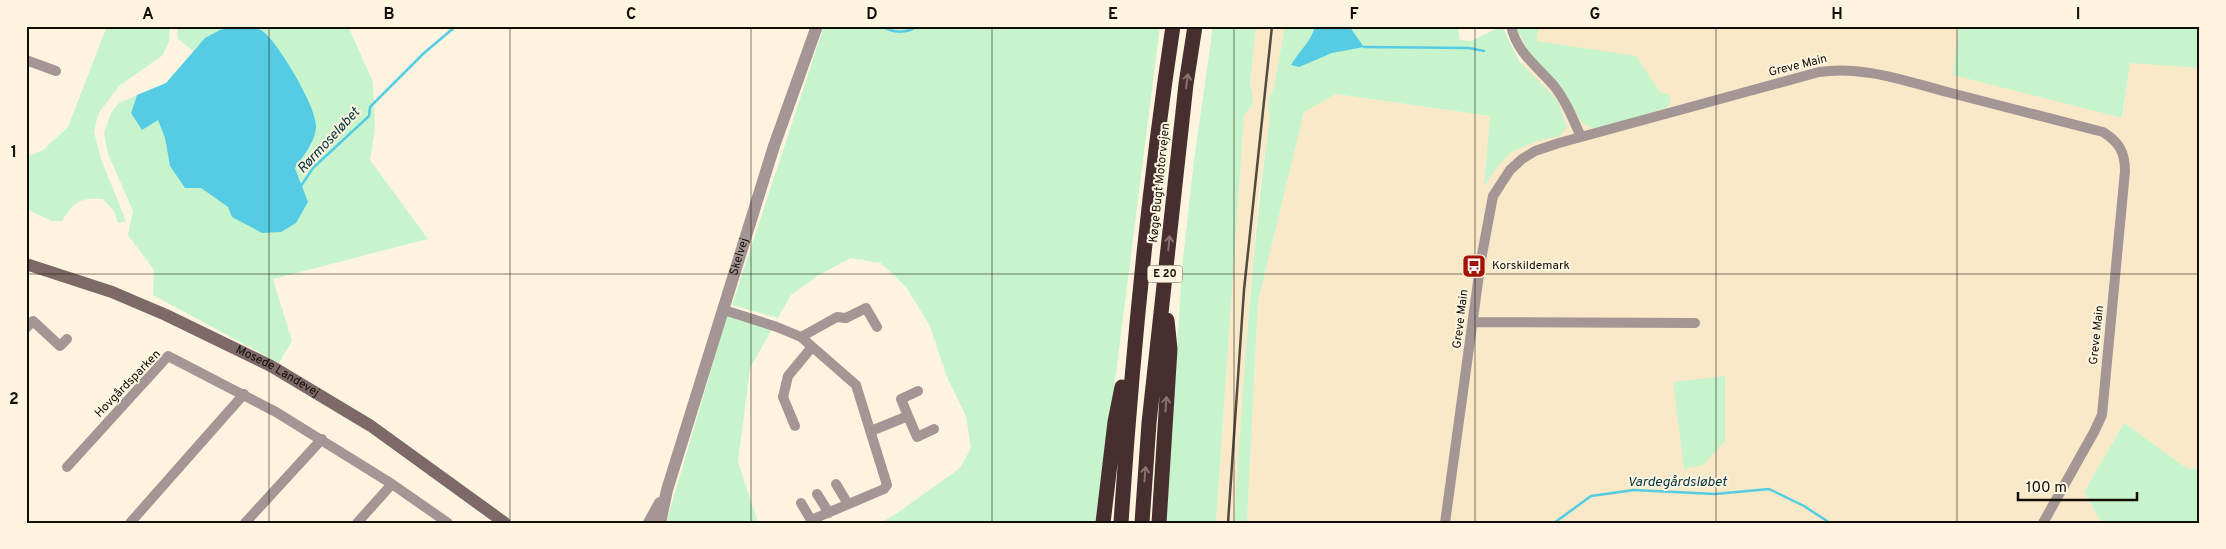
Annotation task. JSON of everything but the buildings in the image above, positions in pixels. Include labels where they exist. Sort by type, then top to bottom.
[{"type":"highway","name":"Køge Bugt Motorvejen","points":[[1121,523],[1138,312],[1173,26]]},
{"type":"highway","name":"Køge Bugt Motorvejen","points":[[1142,523],[1149,423],[1186,84],[1196,26]]},
{"type":"highway","points":[[1159,523],[1170,349],[1164,288]]},
{"type":"highway","points":[[1103,523],[1115,422],[1138,312]]},
{"type":"main road","name":"Mosede Landevej","points":[[26,264],[112,292],[166,315],[271,366],[371,426],[506,523]]},
{"type":"street","name":"Skelvej","points":[[660,523],[667,490],[774,146],[818,26]]},
{"type":"street","points":[[1511,26],[1526,58],[1553,85],[1564,100],[1581,137]]},
{"type":"street","points":[[26,60],[56,71]]},
{"type":"street","name":"Greve Main","points":[[1446,522],[1481,260],[1493,196],[1500,182],[1510,170],[1535,151],[1819,72],[1836,69],[1854,70],[1893,78],[2103,132],[2113,138],[2121,148],[2125,159],[2125,171],[2102,415],[2042,523]]},
{"type":"street","points":[[801,337],[838,317],[846,318],[866,308],[877,327]]},
{"type":"street","points":[[724,310],[801,337],[856,385],[887,485],[884,489],[811,520],[800,503]]},
{"type":"street","points":[[26,328],[33,321],[60,346],[67,339]]},
{"type":"street","points":[[1474,322],[1695,323]]},
{"type":"street","points":[[795,426],[783,397],[788,376],[812,348]]},
{"type":"street","name":"Hovgårdsparken","points":[[67,467],[168,356],[244,394],[322,439],[448,523]]},
{"type":"street","points":[[918,392],[901,399],[908,416],[917,437],[934,430]]},
{"type":"street","points":[[130,523],[244,394]]},
{"type":"street","points":[[871,431],[908,416]]},
{"type":"street","points":[[245,523],[322,439]]},
{"type":"street","points":[[357,523],[392,484]]},
{"type":"street","points":[[836,484],[848,504]]},
{"type":"street","name":"Skelvej","points":[[649,523],[667,490]]},
{"type":"street","points":[[817,494],[828,513]]},
{"type":"shaded area","points":[[1256,26],[1285,26],[1274,87],[1269,98],[1270,117],[1258,202],[1234,523],[1216,523],[1244,116],[1252,105],[1253,97],[1250,83]]},
{"type":"shaded area","points":[[1535,26],[1960,26],[2123,117],[2130,61],[2200,67],[2200,468],[2188,469],[2124,423],[2084,492],[2102,523],[1247,523],[1258,302],[1304,112],[1336,94],[1490,116],[1532,45]]},
{"type":"green space","points":[[107,26],[170,26],[169,41],[163,55],[119,86],[98,114],[94,132],[101,159],[126,221],[118,223],[114,211],[103,199],[89,199],[74,205],[62,221],[52,221],[26,209],[26,157],[43,150],[68,127]]},
{"type":"green space","points":[[177,26],[236,26],[212,35],[193,51],[178,39]]},
{"type":"green space","points":[[246,26],[348,26],[373,82],[375,128],[370,160],[428,239],[273,279],[292,341],[279,363],[153,295],[154,270],[128,235],[133,211],[108,154],[104,133],[111,113],[119,103],[137,95],[131,114],[158,119],[165,138],[170,166],[228,207],[308,203],[295,168],[312,144],[306,94],[264,32]]},
{"type":"green space","points":[[824,26],[1160,26],[1097,523],[880,523],[896,514],[960,468],[971,448],[966,416],[947,377],[930,326],[906,287],[881,263],[851,258],[819,275],[790,296],[778,318],[732,305]]},
{"type":"green space","points":[[1213,26],[1256,26],[1250,83],[1253,97],[1252,105],[1244,116],[1216,523],[1166,523],[1182,268],[1194,160]]},
{"type":"green space","points":[[1285,26],[1458,26],[1460,40],[1471,41],[1502,26],[1519,61],[1558,101],[1567,127],[1560,136],[1540,140],[1511,152],[1497,167],[1484,187],[1490,116],[1336,94],[1304,112],[1258,302],[1247,523],[1234,523],[1244,370],[1263,168],[1270,117],[1268,106],[1274,87]]},
{"type":"green space","points":[[1515,26],[1539,26],[1537,41],[1636,56],[1661,93],[1669,94],[1671,102],[1666,108],[1596,129],[1583,124],[1565,93],[1527,49]]},
{"type":"green space","points":[[1959,26],[2200,26],[2200,68],[2130,63],[2122,118],[1953,75]]},
{"type":"green space","points":[[727,316],[772,329],[750,368],[738,462],[758,523],[666,523]]},
{"type":"green space","points":[[1725,376],[1725,441],[1703,465],[1684,469],[1673,382]]},
{"type":"green space","points":[[2124,423],[2188,469],[2200,468],[2200,523],[2102,523],[2084,492]]},
{"type":"water","points":[[236,26],[259,29],[272,40],[297,78],[315,119],[316,128],[313,139],[295,168],[308,202],[296,223],[281,232],[262,233],[232,217],[228,207],[201,188],[185,188],[170,166],[165,138],[158,120],[142,130],[131,113],[137,95],[166,83],[205,38],[220,30]]},
{"type":"water","points":[[1315,26],[1349,26],[1364,47],[1332,53],[1299,67],[1291,65],[1308,42]]},
{"type":"waterway","name":"Rørmoseløbet","points":[[301,186],[313,168],[369,116],[370,107],[424,53],[456,26]]},
{"type":"waterway","name":"Rørmoseløbet","points":[[882,26],[900,32],[917,26]]},
{"type":"waterway","points":[[1364,47],[1469,48],[1484,51]]},
{"type":"waterway","name":"Vardegårdsløbet","points":[[1554,523],[1591,496],[1634,490],[1715,494],[1769,489],[1804,506],[1830,523]]},
{"type":"railway","points":[[1228,523],[1244,290],[1272,26]]},
{"type":"place","name":"Korskildemark","points":[[1474,266]]}]
